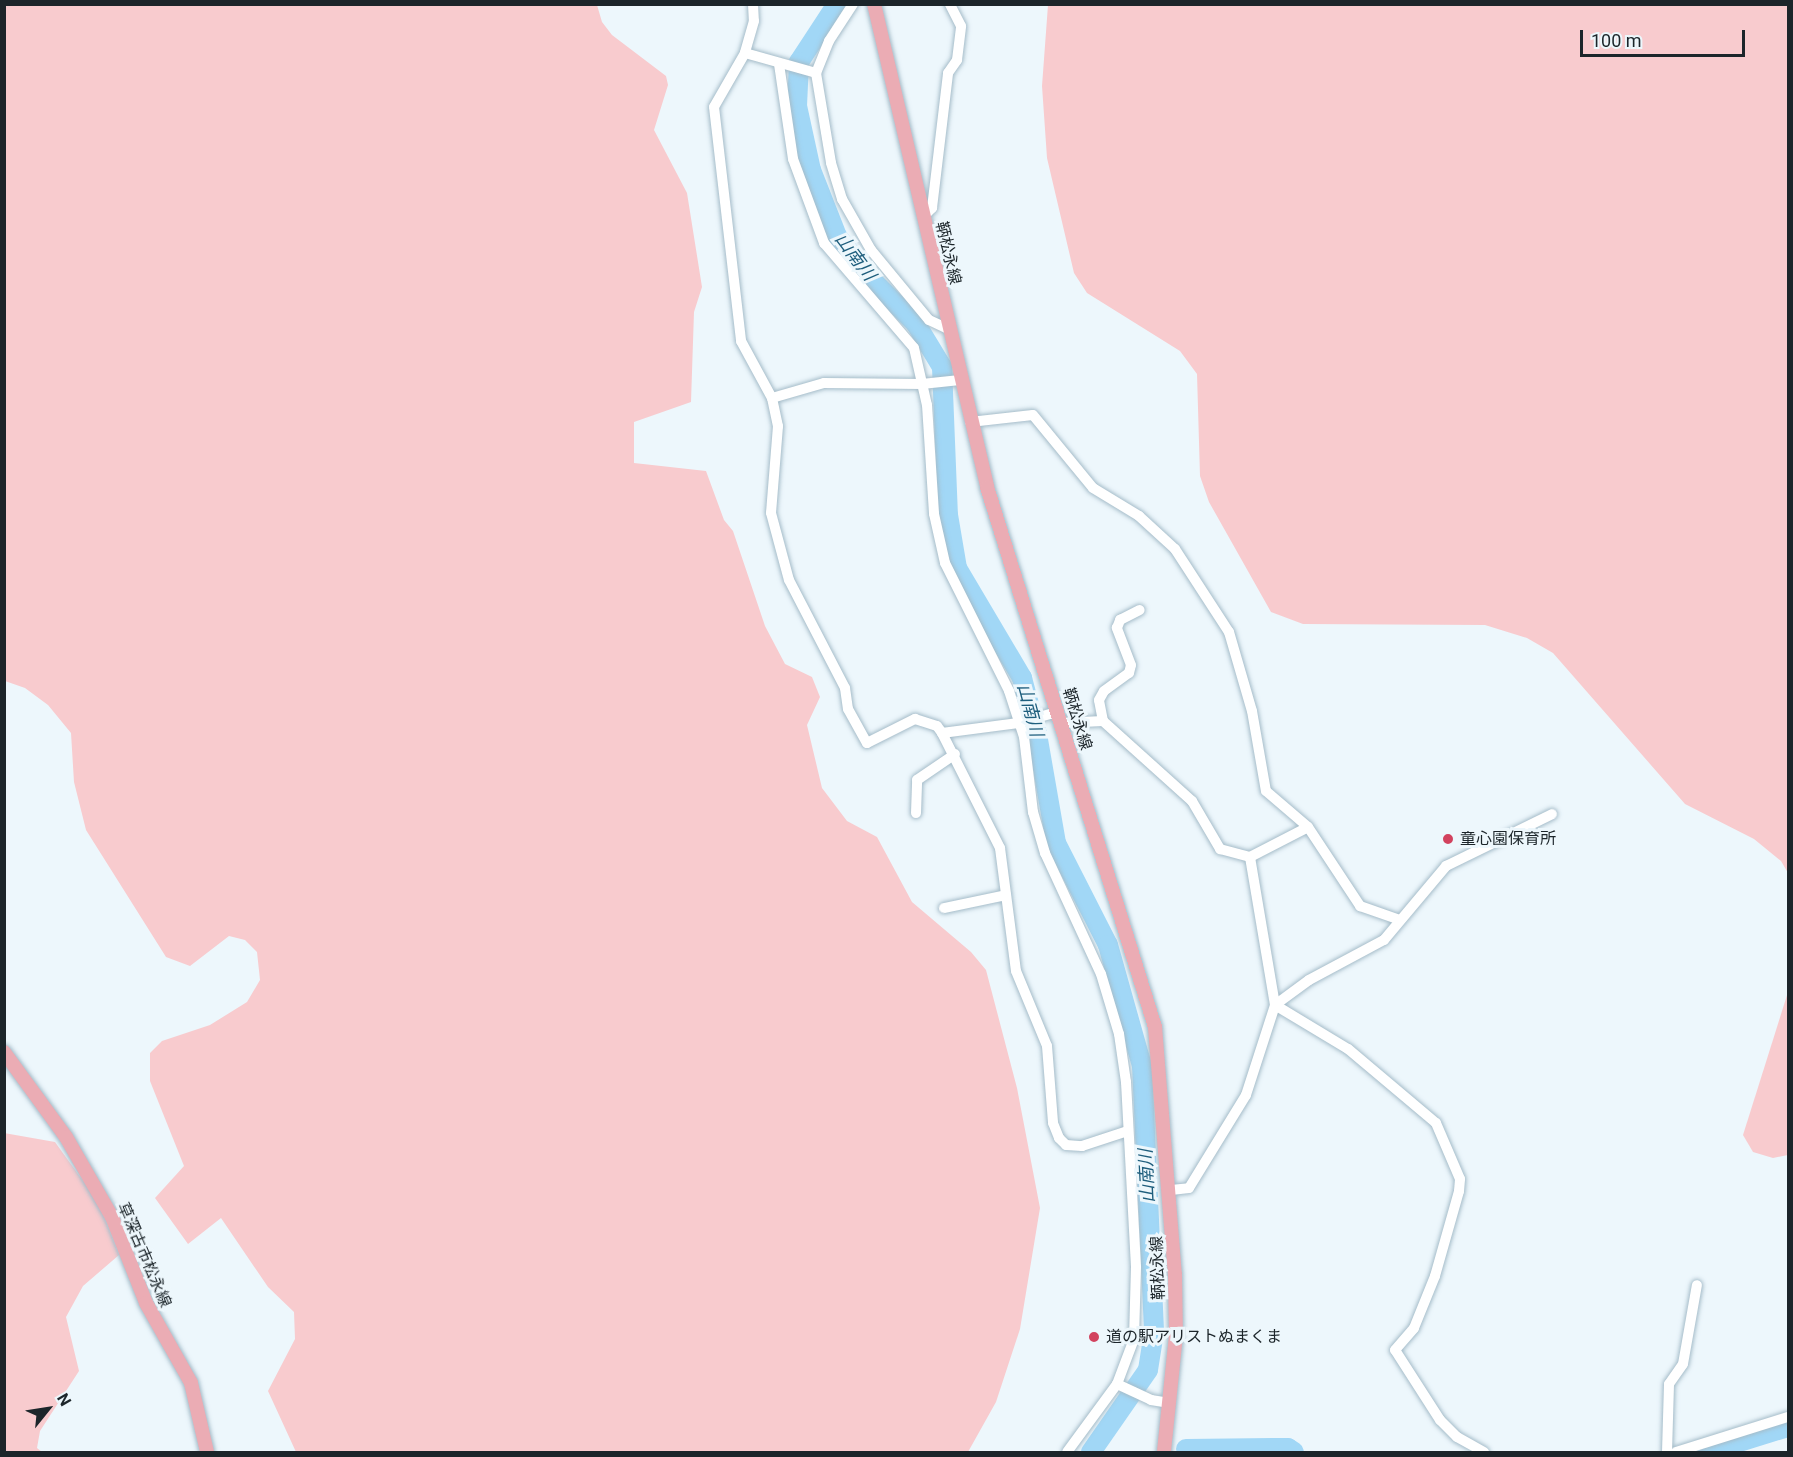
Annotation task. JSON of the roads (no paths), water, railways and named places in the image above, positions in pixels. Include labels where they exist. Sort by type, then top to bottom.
[{"type":"main road","name":"鞆松永線","points":[[874,4],[948,329],[956,381],[970,422],[1054,717],[1155,1027],[1171,1190],[1176,1335],[1164,1452]]},
{"type":"main road","name":"草深古市松永線","points":[[4,1052],[66,1137],[112,1217],[146,1303],[190,1383],[207,1452]]},
{"type":"street","points":[[753,4],[754,21],[746,53],[714,107],[741,341],[772,398],[778,426],[771,513],[789,580],[845,688],[848,709],[862,740],[867,743],[915,719],[937,726],[955,754],[1000,848],[1019,986],[1047,1046],[1053,1123],[1059,1138],[1066,1145],[1082,1146],[1128,1131]]},
{"type":"street","points":[[854,4],[829,41],[813,73],[831,163],[842,199],[858,232],[929,320],[948,329]]},
{"type":"street","points":[[923,217],[932,208],[948,73],[957,60],[961,26],[950,4]]},
{"type":"street","points":[[746,53],[813,73]]},
{"type":"street","points":[[782,65],[793,159],[810,215],[833,258],[914,348],[925,384],[934,514],[945,563],[1022,721],[1033,812],[1045,853],[1101,974],[1119,1034],[1128,1131],[1136,1267],[1134,1339],[1121,1386],[1067,1452]]},
{"type":"street","points":[[772,398],[824,383],[925,384],[956,381]]},
{"type":"street","points":[[970,422],[1033,415],[1093,488],[1139,516],[1175,549],[1229,632],[1252,711],[1266,791],[1308,827],[1360,906],[1400,920]]},
{"type":"street","points":[[1140,610],[1120,620],[1117,628],[1131,665],[1129,673],[1104,691],[1099,700],[1103,721],[1192,801],[1220,849],[1250,856],[1308,827]]},
{"type":"street","points":[[942,733],[1054,717],[1103,721]]},
{"type":"street","points":[[916,813],[917,780],[955,754]]},
{"type":"street","points":[[1275,1005],[1309,980],[1384,940],[1446,866],[1552,814]]},
{"type":"street","points":[[1171,1190],[1189,1188],[1246,1095],[1275,1005],[1250,856]]},
{"type":"street","points":[[944,908],[1006,895]]},
{"type":"street","points":[[1275,1005],[1348,1049],[1436,1123],[1460,1179],[1459,1191],[1435,1276],[1414,1328],[1395,1350],[1440,1420],[1457,1437],[1484,1452]]},
{"type":"street","points":[[1667,1452],[1669,1384],[1683,1364],[1697,1285]]},
{"type":"street","points":[[1121,1386],[1151,1400],[1170,1403]]},
{"type":"street","points":[[1676,1452],[1788,1417]]},
{"type":"waterway","name":"山南川","points":[[837,4],[799,62],[797,106],[811,170],[837,236],[867,275],[916,324],[942,367],[948,515],[957,568],[1022,678],[1037,734],[1056,843],[1108,945],[1142,1066],[1154,1332],[1148,1370],[1091,1452]]},
{"type":"waterway","points":[[1707,1452],[1788,1427]]},
{"type":"waterway","points":[[1186,1449],[1288,1448],[1294,1452]]},
{"type":"place","name":"童心園保育所","points":[[1448,839]]},
{"type":"place","name":"道の駅アリストぬまくま","points":[[1094,1337]]}]
